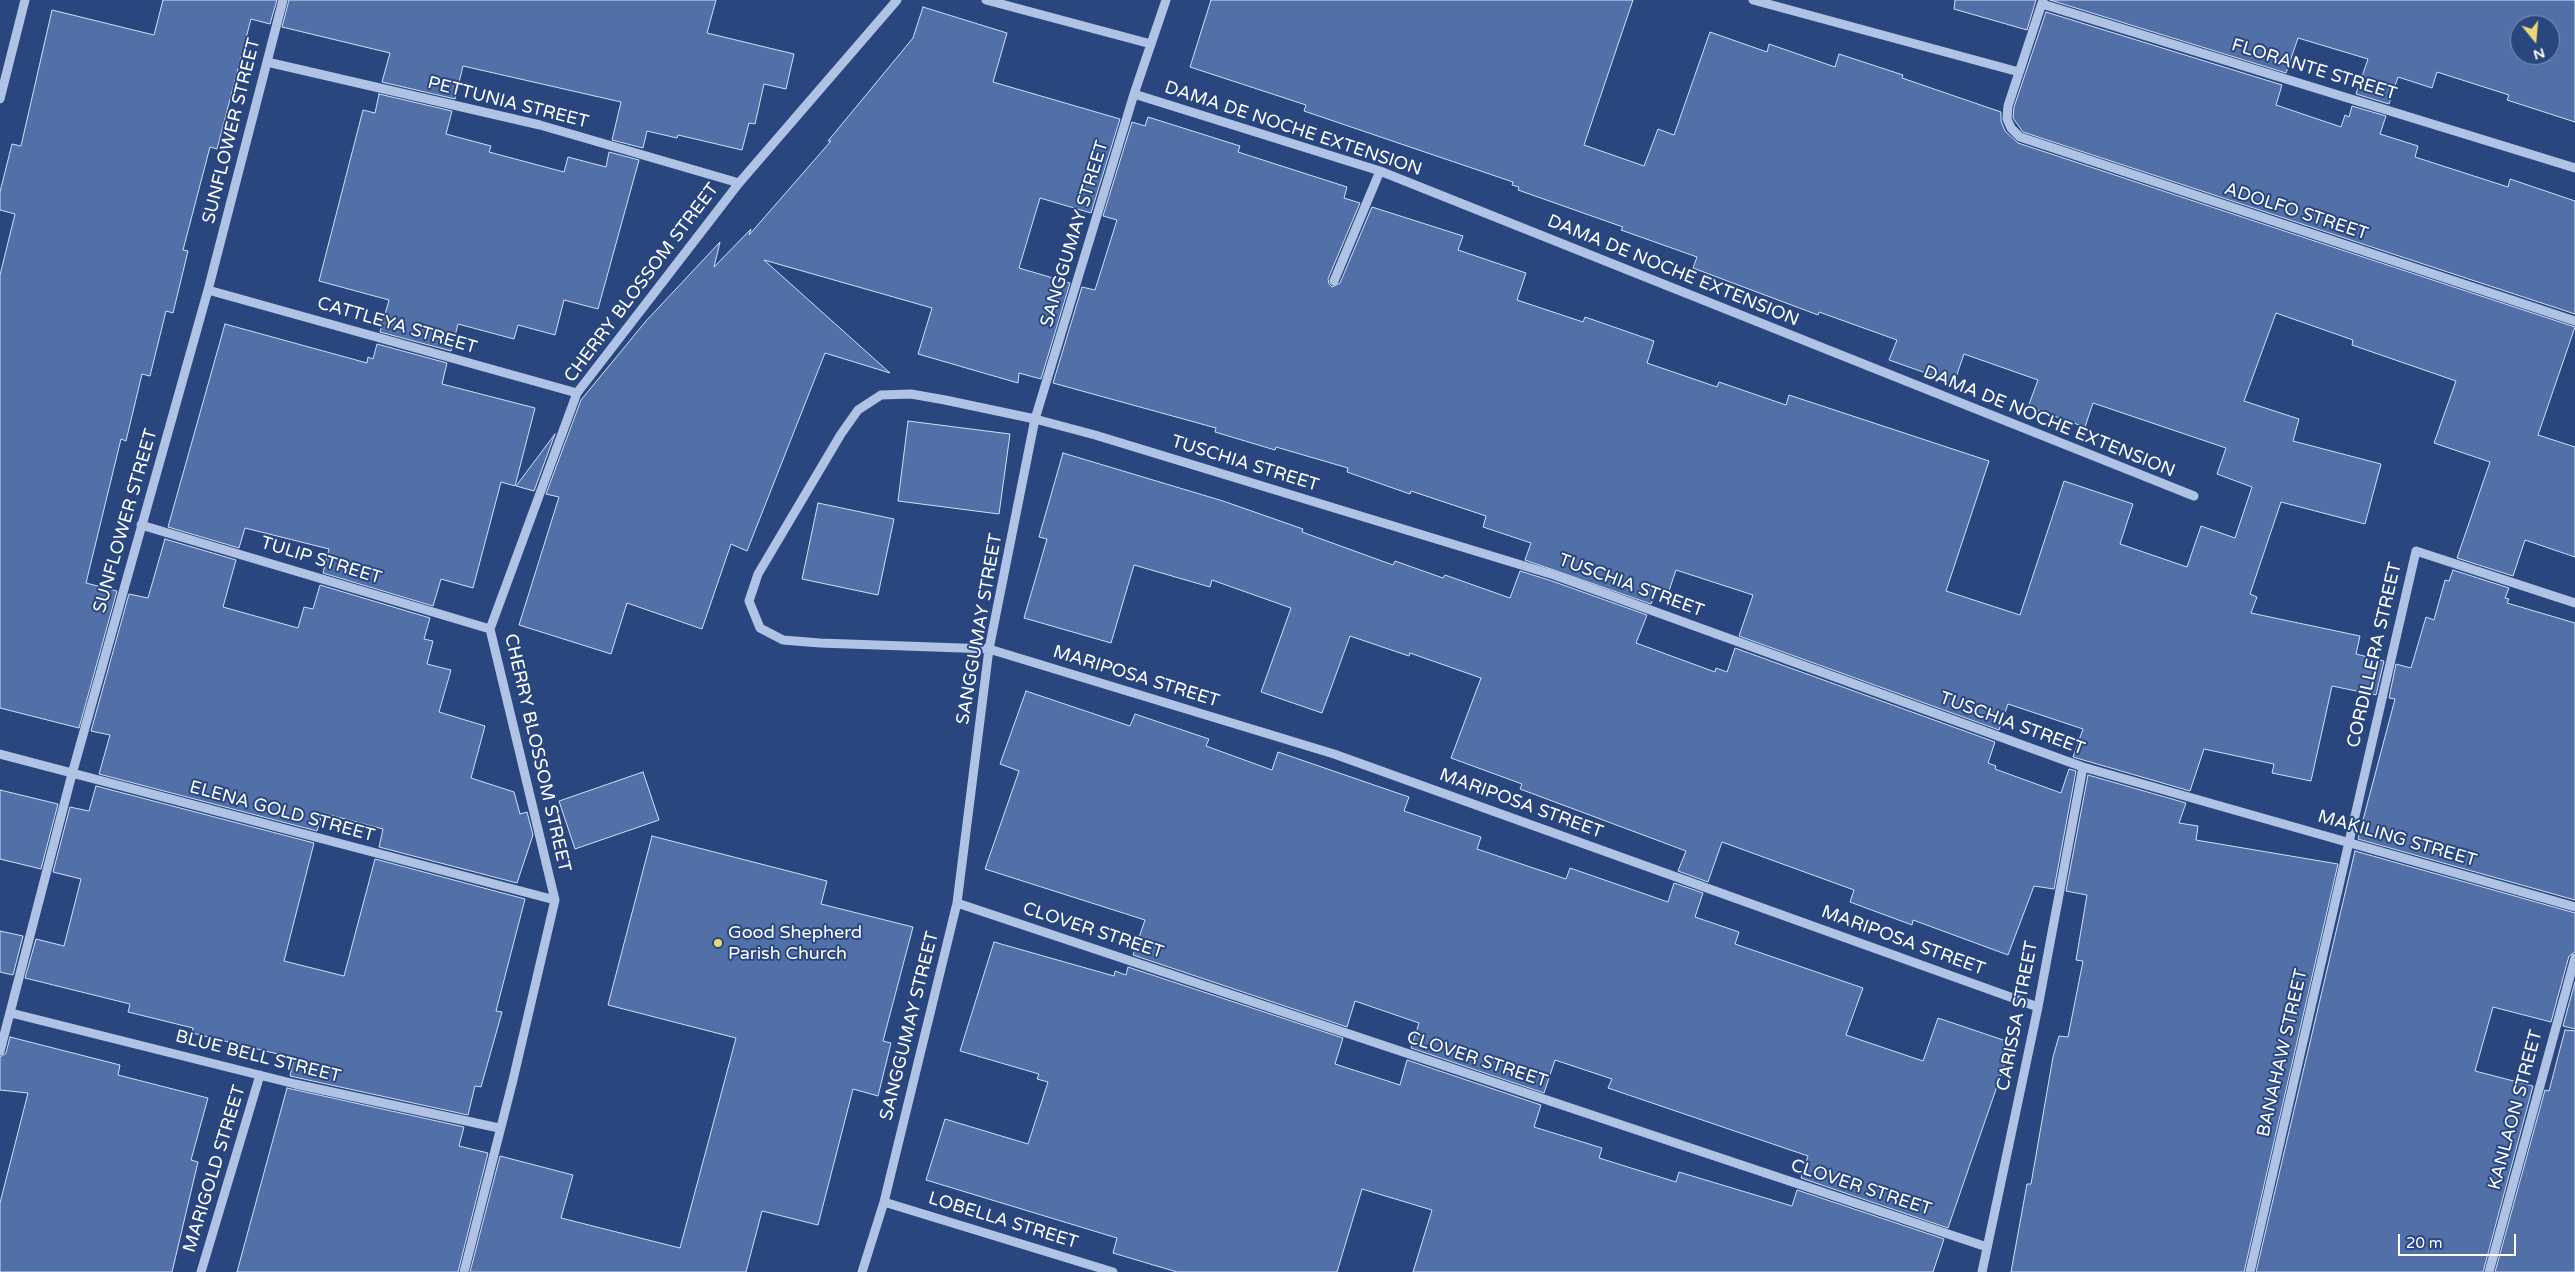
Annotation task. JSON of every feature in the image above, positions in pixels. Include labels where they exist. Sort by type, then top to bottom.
[{"type":"street","points":[[0,100],[25,0]]},
{"type":"street","name":"SUNFLOWER STREET","points":[[0,1051],[72,774],[208,290],[282,0]]},
{"type":"street","name":"CHERRY BLOSSOM STREET","points":[[464,1272],[555,900],[490,629],[577,393],[738,183],[896,0]]},
{"type":"street","points":[[986,0],[1151,44]]},
{"type":"street","name":"SANGGUMAY STREET","points":[[862,1272],[884,1202],[957,903],[989,649],[1035,419],[1134,94],[1166,0]]},
{"type":"street","points":[[1754,0],[2019,72],[2043,2]]},
{"type":"street","name":"FLORANTE STREET","points":[[2043,2],[2575,168]]},
{"type":"street","name":"PETTUNIA STREET","points":[[267,62],[540,125],[738,183]]},
{"type":"street","name":"ADOLFO STREET","points":[[2019,72],[2008,106],[2007,119],[2011,128],[2020,137],[2031,142],[2575,321]]},
{"type":"street","name":"DAMA DE NOCHE EXTENSION","points":[[1134,94],[1380,171],[2194,496]]},
{"type":"street","points":[[1334,280],[1380,171]]},
{"type":"street","name":"CATTLEYA STREET","points":[[208,290],[577,393]]},
{"type":"street","name":"TUSCHIA STREET","points":[[989,649],[783,640],[760,628],[750,601],[758,574],[840,434],[858,410],[882,395],[911,394],[1035,419],[1554,575],[2084,767],[2210,803]]},
{"type":"street","name":"TULIP STREET","points":[[142,525],[490,629]]},
{"type":"street","name":"CORDILLERA STREET","points":[[2348,842],[2416,551],[2575,603]]},
{"type":"street","name":"MARIPOSA STREET","points":[[989,649],[1334,754],[2038,1007]]},
{"type":"street","name":"ELENA GOLD STREET","points":[[0,754],[555,900]]},
{"type":"street","name":"CARISSA STREET","points":[[1982,1272],[2038,1007],[2084,767]]},
{"type":"street","name":"MAKILING STREET","points":[[2210,803],[2575,907]]},
{"type":"street","name":"BANAHAW STREET","points":[[2250,1272],[2348,842]]},
{"type":"street","name":"CLOVER STREET","points":[[957,903],[1987,1248]]},
{"type":"street","name":"KANLAON STREET","points":[[2489,1272],[2575,958]]},
{"type":"street","name":"BLUE BELL STREET","points":[[11,1013],[260,1076],[500,1128]]},
{"type":"street","name":"MARIGOLD STREET","points":[[201,1272],[260,1076]]},
{"type":"street","name":"LOBELLA STREET","points":[[884,1202],[1114,1272]]},
{"type":"building","points":[[163,0],[277,0],[270,24],[251,19],[217,149],[210,147],[183,250],[188,251],[173,313],[166,311],[150,376],[142,374],[126,441],[121,439],[86,583],[117,591],[79,728],[0,708],[0,275],[15,214],[0,210],[0,192],[12,144],[21,146],[52,10],[154,35]]},
{"type":"building","points":[[289,0],[716,0],[707,33],[794,54],[786,89],[764,84],[755,124],[749,123],[742,150],[678,135],[677,138],[647,131],[643,148],[612,140],[621,102],[463,66],[455,99],[382,82],[390,53],[282,27]]},
{"type":"building","points":[[1211,0],[1633,0],[1584,145],[1644,166],[1658,129],[1674,135],[1710,32],[1767,52],[1769,44],[1835,67],[1839,54],[1903,75],[1902,78],[2001,112],[2001,121],[2005,131],[2018,143],[2575,327],[2538,435],[2575,447],[2575,557],[2525,540],[2513,576],[2457,558],[2490,462],[2434,443],[2456,381],[2352,345],[2353,340],[2276,313],[2244,401],[2299,419],[2293,441],[2381,464],[2365,524],[2281,502],[2250,594],[2257,597],[2251,613],[2360,636],[2356,654],[2384,661],[2376,695],[2332,686],[2311,781],[2272,773],[2274,764],[2204,749],[2190,791],[2073,757],[2083,729],[2008,704],[1999,730],[1739,636],[1753,595],[1676,570],[1669,591],[1658,587],[1651,604],[1525,560],[1531,543],[1483,527],[1486,516],[1411,491],[1410,494],[1347,472],[1348,468],[1276,447],[1275,450],[1215,432],[1216,428],[1053,383],[1082,287],[1095,290],[1117,220],[1103,216],[1132,122],[1145,126],[1148,117],[1240,146],[1238,152],[1347,187],[1344,198],[1360,203],[1328,279],[1332,287],[1340,283],[1372,207],[1463,236],[1458,250],[1526,273],[1517,300],[1583,322],[1585,317],[1654,341],[1647,363],[1717,387],[1719,382],[1786,405],[1789,395],[1989,461],[1946,591],[2020,615],[2064,481],[2133,504],[2120,544],[2187,567],[2201,526],[2235,538],[2252,487],[2217,474],[2226,448],[2093,403],[2085,427],[2028,407],[2038,380],[1964,354],[1954,383],[1889,360],[1897,340],[1819,312],[1818,315],[1693,268],[1697,257],[1621,230],[1623,227],[1518,190],[1519,187],[1512,185],[1513,182],[1304,111],[1306,105],[1190,67]]},
{"type":"building","points":[[1955,0],[2036,0],[2027,30],[1954,9]]},
{"type":"building","points":[[2050,0],[2575,0],[2575,122],[2507,100],[2509,95],[2437,72],[2432,88],[2398,77],[2389,104],[2356,94],[2368,59],[2298,38],[2286,73]]},
{"type":"building","points":[[923,7],[1007,33],[993,82],[1120,119],[1091,213],[1040,198],[1019,268],[1070,283],[1041,379],[1019,373],[1018,383],[918,354],[932,308],[764,260],[890,373],[825,353],[747,551],[731,544],[702,629],[627,603],[611,654],[519,625],[559,497],[546,494],[581,400],[646,321],[720,242],[714,267],[751,229],[749,235],[831,141],[828,141],[913,38]]},
{"type":"building","points":[[2046,12],[2282,85],[2276,105],[2341,127],[2345,115],[2349,117],[2352,106],[2386,116],[2380,134],[2418,146],[2415,157],[2508,187],[2510,179],[2575,201],[2575,314],[2023,132],[2013,118],[2014,107]]},
{"type":"building","points":[[379,94],[452,111],[446,134],[491,146],[489,152],[564,172],[568,157],[606,167],[609,152],[639,160],[598,309],[564,300],[555,335],[518,325],[514,339],[458,324],[451,351],[380,332],[389,300],[319,281],[363,110],[375,113]]},
{"type":"building","points":[[225,324],[367,363],[368,357],[373,359],[377,344],[447,363],[442,384],[535,408],[515,486],[501,482],[473,588],[441,579],[433,606],[323,573],[329,549],[245,528],[239,548],[168,527]]},
{"type":"building","points":[[908,421],[1010,434],[999,514],[898,501]]},
{"type":"building","points":[[555,434],[534,491],[516,486]]},
{"type":"building","points":[[1063,453],[1223,501],[1303,529],[1302,532],[1393,565],[1395,561],[1443,578],[1445,575],[1510,598],[1520,571],[1552,581],[1647,615],[1636,643],[1715,672],[1716,668],[1727,672],[1735,648],[1995,742],[1988,763],[1996,766],[1995,769],[2061,793],[2069,769],[2076,771],[2054,889],[2034,886],[2008,955],[1913,920],[1912,925],[1850,902],[1854,890],[1722,842],[1708,882],[1678,871],[1686,851],[1520,789],[1522,784],[1451,758],[1481,678],[1410,653],[1409,656],[1350,636],[1322,713],[1261,692],[1291,608],[1212,580],[1210,587],[1134,565],[1111,643],[1024,618],[1047,539],[1039,537]]},
{"type":"building","points":[[818,503],[894,519],[878,595],[802,579]]},
{"type":"building","points":[[165,539],[236,560],[223,607],[298,628],[304,607],[313,609],[320,585],[430,618],[424,639],[433,641],[427,664],[451,670],[439,712],[485,726],[471,778],[514,792],[520,814],[527,812],[533,835],[517,883],[379,847],[383,829],[322,813],[317,831],[99,774],[110,735],[91,731],[129,594],[148,598]]},
{"type":"building","points":[[2453,570],[2509,588],[2505,598],[2509,599],[2507,603],[2575,623],[2575,900],[2358,839],[2395,699],[2389,698],[2396,664],[2411,668],[2426,617],[2434,620],[2445,580],[2449,581]]},
{"type":"building","points":[[1026,691],[1130,726],[1135,714],[1209,739],[1206,746],[1272,770],[1278,752],[1409,797],[1404,811],[1481,837],[1477,849],[1566,879],[1570,868],[1668,902],[1674,883],[1703,893],[1695,917],[1739,932],[1735,944],[1863,988],[1846,1035],[1923,1061],[1938,1018],[2012,1043],[1948,1228],[1801,1178],[1808,1156],[1608,1088],[1612,1079],[1555,1060],[1544,1093],[1411,1048],[1419,1023],[1355,1001],[1347,1027],[1133,955],[1145,920],[985,869],[1019,771],[1000,764]]},
{"type":"building","points":[[643,772],[659,820],[575,849],[559,801]]},
{"type":"building","points":[[2088,775],[2186,803],[2179,823],[2198,826],[2196,840],[2338,864],[2244,1272],[2011,1272],[2027,1184],[2031,1184],[2053,1057],[2059,1036],[2068,1037],[2083,961],[2076,960],[2087,895],[2066,891]]},
{"type":"building","points":[[96,786],[314,843],[284,961],[344,976],[375,859],[525,899],[496,1011],[502,1012],[481,1087],[475,1086],[468,1115],[290,1076],[294,1058],[192,1033],[193,1028],[128,1012],[130,1004],[25,978],[36,939],[64,946],[81,879],[53,872],[70,807],[89,811]]},
{"type":"building","points":[[0,790],[58,804],[41,869],[0,859]]},
{"type":"building","points":[[652,836],[827,881],[821,904],[913,927],[883,1041],[891,1043],[878,1096],[853,1089],[818,1225],[762,1211],[746,1272],[470,1272],[500,1156],[573,1175],[561,1218],[680,1248],[736,1038],[608,1005]]},
{"type":"building","points":[[2355,851],[2575,913],[2575,952],[2569,956],[2551,1022],[2493,1007],[2475,1071],[2533,1086],[2483,1272],[2256,1272]]},
{"type":"building","points":[[0,931],[23,936],[13,975],[0,972]]},
{"type":"building","points":[[994,942],[1114,976],[1115,971],[1126,975],[1128,967],[1343,1038],[1335,1064],[1400,1085],[1407,1060],[1541,1105],[1534,1127],[1602,1148],[1599,1158],[1676,1182],[1679,1172],[1792,1206],[1797,1190],[1944,1239],[1933,1272],[1413,1272],[1432,1210],[1362,1189],[1337,1272],[1177,1272],[1113,1253],[1117,1238],[926,1180],[945,1119],[1028,1144],[1048,1082],[1037,1079],[1039,1074],[960,1051]]},
{"type":"building","points":[[2575,982],[2575,1029],[2563,1026]]},
{"type":"building","points":[[2565,1030],[2575,1031],[2575,1272],[2495,1272],[2545,1090],[2549,1091]]},
{"type":"building","points":[[10,1037],[120,1065],[118,1075],[208,1098],[191,1160],[198,1162],[172,1272],[0,1272],[0,1203],[28,1093],[0,1090],[0,1057],[6,1053]]},
{"type":"building","points":[[287,1088],[464,1127],[459,1146],[488,1153],[458,1272],[237,1272]]},
{"type":"place","name":"Good Shepherd Parish Church","points":[[718,943]]}]
